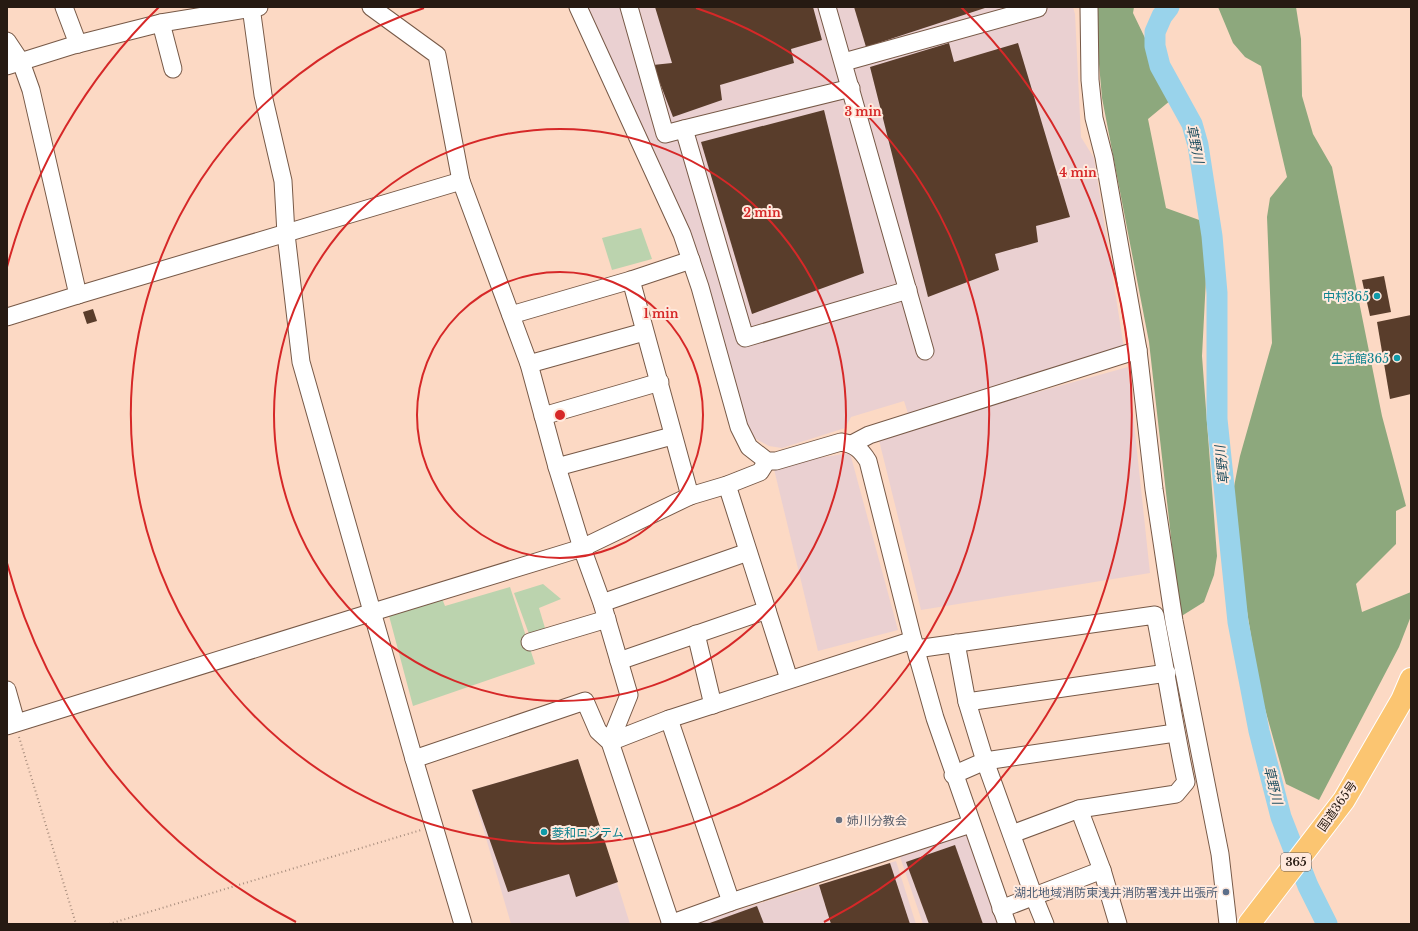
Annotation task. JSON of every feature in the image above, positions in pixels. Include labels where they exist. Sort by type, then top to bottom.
[{"type":"highway","name":"国道365号","points":[[1249,924],[1344,800],[1407,704],[1411,679]]},
{"type":"street","points":[[64,7],[78,44]]},
{"type":"street","points":[[371,7],[437,55],[462,181],[529,364],[557,467],[582,548],[602,603],[629,695],[610,742]]},
{"type":"street","points":[[578,7],[682,234],[700,287],[738,427],[749,448],[766,461],[776,461],[833,443],[841,442],[852,444],[862,451],[868,461],[914,645],[935,718],[953,775],[1004,917],[1034,897],[1102,870]]},
{"type":"street","points":[[629,7],[665,134],[851,88]]},
{"type":"street","points":[[827,7],[844,62],[925,351]]},
{"type":"street","points":[[1089,7],[1090,80],[1094,118],[1104,157],[1138,350],[1154,489],[1174,621],[1220,854],[1228,924]]},
{"type":"street","points":[[14,64],[78,44],[161,23],[254,8],[263,95],[283,181],[286,234],[301,362],[414,759],[463,924]]},
{"type":"street","points":[[844,62],[1038,8]]},
{"type":"street","points":[[161,23],[174,68]]},
{"type":"street","points":[[7,41],[14,64],[31,90],[78,295]]},
{"type":"street","points":[[684,129],[745,338],[908,290]]},
{"type":"street","points":[[7,317],[462,181]]},
{"type":"street","points":[[512,316],[691,260]]},
{"type":"street","points":[[631,280],[644,332],[660,382],[672,436],[690,496]]},
{"type":"street","points":[[529,364],[644,332]]},
{"type":"street","points":[[852,444],[868,436],[1138,350]]},
{"type":"street","points":[[543,416],[660,382]]},
{"type":"street","points":[[557,467],[672,436]]},
{"type":"street","points":[[7,690],[12,724],[582,548],[690,496],[727,485],[760,472],[766,461]]},
{"type":"street","points":[[727,485],[789,679]]},
{"type":"street","points":[[602,603],[748,552]]},
{"type":"street","points":[[619,661],[767,610]]},
{"type":"street","points":[[610,742],[669,719],[789,679],[914,645],[956,643],[1155,615],[1167,673],[1175,733],[1186,782],[1176,794],[1079,809],[1012,834]]},
{"type":"street","points":[[530,642],[606,619]]},
{"type":"street","points":[[696,634],[713,705]]},
{"type":"street","points":[[956,643],[967,702],[985,761],[1045,924]]},
{"type":"street","points":[[967,702],[1167,673]]},
{"type":"street","points":[[414,759],[584,701],[598,731],[610,742],[671,924],[731,902],[971,824]]},
{"type":"street","points":[[669,719],[731,902]]},
{"type":"street","points":[[953,775],[985,761],[1175,733]]},
{"type":"street","points":[[1079,809],[1102,870],[1118,924]]},
{"type":"path","points":[[12,724],[18,732],[76,924]]},
{"type":"path","points":[[109,924],[434,826]]},
{"type":"shaded area","points":[[585,7],[1073,7],[1075,14],[1081,137],[1094,158],[1124,348],[910,420],[904,401],[851,417],[845,428],[782,448],[769,446],[756,439],[750,431],[746,420],[696,256]]},
{"type":"shaded area","points":[[1128,367],[1150,573],[921,610],[878,436]]},
{"type":"shaded area","points":[[850,453],[898,630],[818,651],[773,465]]},
{"type":"shaded area","name":"菱和ロジテム","points":[[578,759],[630,924],[511,924],[472,790]]},
{"type":"shaded area","points":[[967,832],[1000,924],[923,924],[899,854]]},
{"type":"shaded area","points":[[896,861],[916,924],[696,924],[696,923]]},
{"type":"green space","points":[[1094,7],[1134,7],[1133,13],[1145,38],[1163,39],[1171,100],[1148,119],[1166,208],[1202,221],[1208,239],[1202,356],[1217,556],[1214,575],[1204,602],[1180,617],[1149,342],[1102,98]]},
{"type":"green space","points":[[1218,7],[1296,7],[1301,39],[1302,96],[1313,134],[1332,167],[1382,416],[1406,506],[1396,511],[1396,544],[1356,584],[1362,612],[1411,592],[1411,616],[1399,647],[1319,800],[1286,784],[1260,691],[1230,507],[1240,456],[1272,343],[1267,217],[1270,198],[1287,177],[1261,66],[1245,57],[1233,43]]},
{"type":"green space","points":[[641,228],[652,259],[612,270],[602,238]]},
{"type":"green space","points":[[543,584],[561,599],[539,608],[545,628],[529,634],[514,593]]},
{"type":"green space","points":[[510,587],[535,664],[413,706],[388,612],[439,591],[445,606]]},
{"type":"building","points":[[655,7],[813,7],[822,40],[791,49],[794,63],[720,85],[722,100],[673,117],[653,65],[672,63]]},
{"type":"building","points":[[854,7],[988,7],[866,47]]},
{"type":"building","points":[[949,43],[954,62],[1018,43],[1070,217],[1036,226],[1038,242],[995,254],[999,270],[928,297],[870,67]]},
{"type":"building","points":[[824,110],[864,273],[752,314],[701,142]]},
{"type":"building","name":"中村365","points":[[1384,276],[1391,312],[1370,316],[1362,280]]},
{"type":"building","points":[[93,309],[97,321],[87,324],[83,312]]},
{"type":"building","name":"生活館365","points":[[1411,315],[1411,394],[1390,399],[1377,322]]},
{"type":"building","name":"菱和ロジテム","points":[[578,759],[618,882],[576,897],[569,874],[508,892],[472,790]]},
{"type":"building","points":[[955,845],[983,924],[929,924],[906,862]]},
{"type":"building","points":[[890,863],[910,924],[831,924],[819,885]]},
{"type":"building","points":[[757,906],[764,924],[707,924]]},
{"type":"waterway","name":"草野川","points":[[1169,7],[1162,16],[1155,32],[1155,46],[1160,66],[1192,124],[1198,145],[1212,236],[1217,293],[1217,419],[1238,622],[1259,731],[1281,817],[1308,886],[1327,924]]},
{"type":"place","name":"中村365","points":[[1377,296]]},
{"type":"place","name":"生活館365","points":[[1397,358]]},
{"type":"place","name":"姉川分教会","points":[[839,820]]},
{"type":"place","name":"菱和ロジテム","points":[[544,832]]},
{"type":"place","name":"湖北地域消防東浅井消防署浅井出張所","points":[[1226,892]]}]
